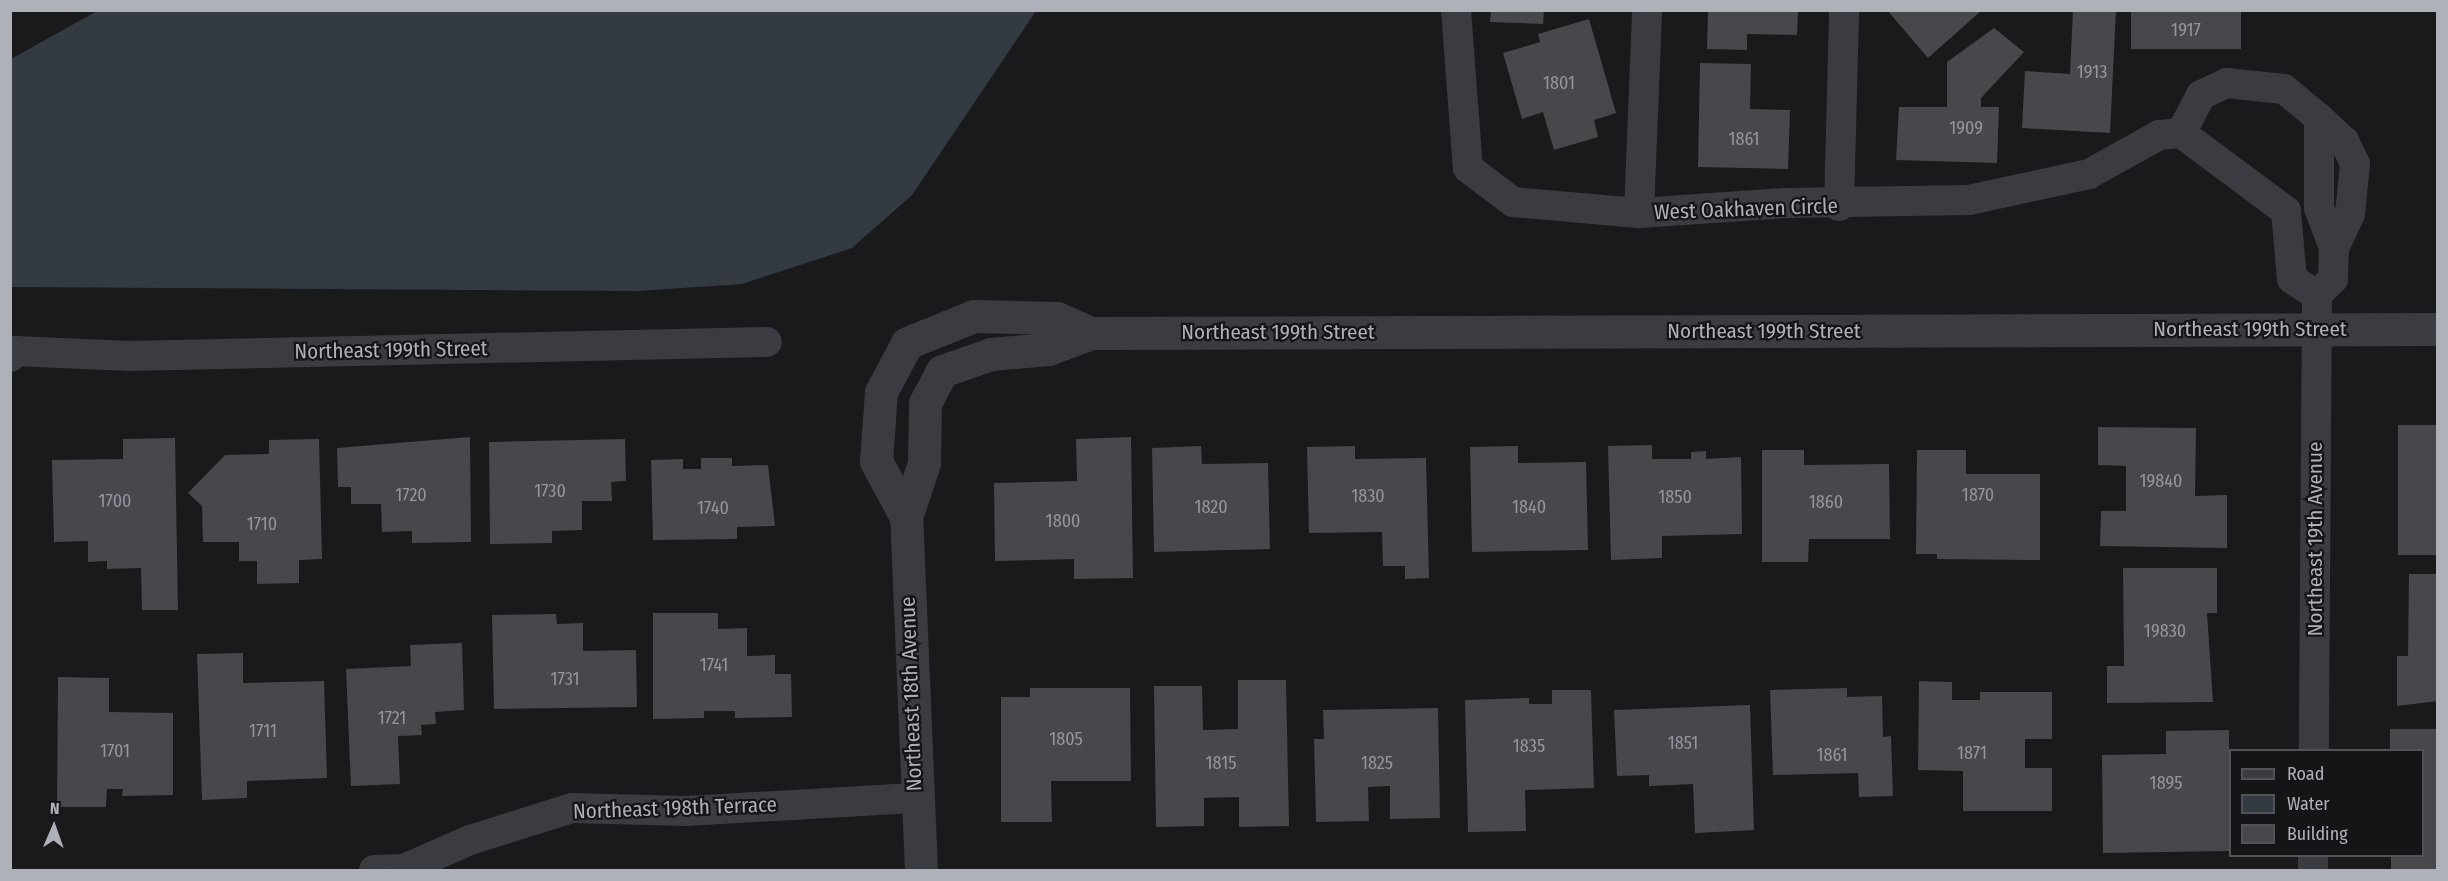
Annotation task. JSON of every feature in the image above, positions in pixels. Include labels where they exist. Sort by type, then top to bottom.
[{"type":"street","name":"West Oakhaven Circle","points":[[1456,10],[1468,168],[1513,202],[1639,213],[1785,203],[1839,206],[1969,200],[2089,174],[2159,135],[2181,133]]},
{"type":"street","points":[[1639,213],[1647,10]]},
{"type":"street","points":[[1839,206],[1844,10]]},
{"type":"street","points":[[2316,328],[2317,295],[2333,279],[2334,248],[2319,208],[2319,118],[2284,89],[2227,83],[2201,95],[2181,133],[2286,211],[2292,279],[2317,295]]},
{"type":"street","name":"Northeast 18th Avenue","points":[[906,517],[876,461],[881,392],[907,343],[974,316],[1057,318],[1091,333]]},
{"type":"street","name":"Northeast 19th Avenue","points":[[2314,749],[2316,328]]},
{"type":"street","name":"Northeast 199th Street","points":[[1091,333],[2438,329]]},
{"type":"street","name":"Northeast 18th Avenue","points":[[921,870],[914,798],[906,517],[924,463],[925,403],[942,371],[991,354],[1048,349],[1091,333]]},
{"type":"street","name":"Northeast 199th Street","points":[[13,354],[129,356],[767,342]]},
{"type":"street","name":"Northeast 198th Terrace","points":[[374,870],[404,869],[470,840],[572,808],[687,811],[914,798]]},
{"type":"water","points":[[97,11],[1036,11],[912,195],[852,248],[742,284],[638,291],[11,287],[11,59]]},
{"type":"building","points":[[1491,10],[1544,10],[1543,24],[1490,22]]},
{"type":"building","points":[[1708,10],[1798,10],[1797,35],[1747,34],[1747,50],[1707,49]]},
{"type":"building","points":[[1887,10],[1982,10],[1928,58]]},
{"type":"building","points":[[2073,10],[2116,10],[2110,133],[2022,128],[2025,71],[2070,74]]},
{"type":"building","points":[[2131,10],[2241,10],[2241,49],[2131,49]]},
{"type":"building","points":[[1589,19],[1616,113],[1594,120],[1598,137],[1554,150],[1543,112],[1522,119],[1503,53],[1540,42],[1538,34]]},
{"type":"building","points":[[1994,28],[2024,52],[1981,98],[1981,107],[1999,107],[1997,163],[1896,160],[1899,107],[1947,107],[1947,62]]},
{"type":"building","points":[[1700,63],[1751,64],[1750,109],[1790,110],[1788,169],[1698,167]]},
{"type":"building","points":[[2398,425],[2438,425],[2438,555],[2398,555]]},
{"type":"building","points":[[2098,427],[2196,428],[2195,496],[2227,495],[2227,548],[2100,546],[2101,511],[2126,511],[2126,466],[2098,465]]},
{"type":"building","points":[[470,437],[471,542],[412,543],[412,531],[382,532],[381,504],[351,504],[351,487],[338,487],[337,448]]},
{"type":"building","points":[[1131,437],[1133,578],[1074,579],[1074,559],[995,561],[994,483],[1077,481],[1076,439]]},
{"type":"building","points":[[175,438],[178,610],[142,610],[141,568],[107,569],[107,561],[88,562],[88,541],[54,542],[52,460],[123,459],[123,439]]},
{"type":"building","points":[[319,439],[322,559],[299,560],[299,583],[257,584],[257,561],[239,561],[239,542],[203,542],[202,506],[188,493],[225,455],[269,454],[269,440]]},
{"type":"building","points":[[625,439],[626,481],[611,482],[612,501],[582,501],[582,530],[552,531],[552,543],[490,544],[489,442]]},
{"type":"building","points":[[1652,445],[1652,459],[1691,459],[1691,452],[1706,451],[1706,459],[1741,457],[1742,534],[1662,536],[1662,558],[1611,560],[1608,446]]},
{"type":"building","points":[[1201,446],[1202,464],[1268,463],[1270,549],[1154,552],[1152,448]]},
{"type":"building","points":[[1355,446],[1355,459],[1426,458],[1429,578],[1405,579],[1405,566],[1383,566],[1382,532],[1309,533],[1307,447]]},
{"type":"building","points":[[1518,446],[1518,463],[1586,462],[1588,550],[1472,552],[1470,447]]},
{"type":"building","points":[[1762,450],[1804,450],[1804,465],[1889,464],[1890,539],[1809,539],[1808,562],[1762,562]]},
{"type":"building","points":[[1917,450],[1966,450],[1966,474],[2040,474],[2040,560],[1937,559],[1937,554],[1916,554]]},
{"type":"building","points":[[701,458],[732,458],[732,466],[768,465],[775,526],[737,527],[737,539],[653,540],[651,460],[683,459],[683,469],[701,469]]},
{"type":"building","points":[[2123,568],[2217,568],[2217,613],[2207,613],[2213,702],[2107,703],[2107,666],[2124,666]]},
{"type":"building","points":[[2409,574],[2438,574],[2438,701],[2397,706],[2397,656],[2408,656]]},
{"type":"building","points":[[653,613],[718,613],[718,629],[747,628],[747,656],[775,655],[775,674],[791,674],[792,717],[735,718],[735,711],[704,711],[704,718],[653,719]]},
{"type":"building","points":[[556,614],[557,624],[583,623],[583,651],[636,650],[637,707],[494,709],[492,615]]},
{"type":"building","points":[[462,643],[464,710],[435,712],[436,724],[421,725],[422,735],[398,736],[400,784],[351,786],[346,669],[411,666],[410,645]]},
{"type":"building","points":[[243,653],[243,683],[324,681],[327,778],[247,781],[247,798],[202,800],[197,654]]},
{"type":"building","points":[[58,677],[109,678],[109,712],[173,713],[173,795],[122,796],[123,789],[107,789],[106,807],[57,807]]},
{"type":"building","points":[[1238,680],[1286,680],[1289,826],[1239,827],[1239,797],[1204,798],[1204,826],[1156,827],[1154,686],[1202,686],[1203,730],[1238,729]]},
{"type":"building","points":[[1919,681],[1952,682],[1952,700],[1980,700],[1980,692],[2052,692],[2052,739],[2025,739],[2025,768],[2052,768],[2052,811],[1963,811],[1963,771],[1918,770]]},
{"type":"building","points":[[1030,688],[1130,688],[1131,781],[1051,781],[1052,822],[1001,822],[1001,697],[1030,697]]},
{"type":"building","points":[[1847,688],[1847,697],[1882,696],[1883,737],[1891,736],[1893,796],[1859,797],[1858,773],[1773,775],[1770,690]]},
{"type":"building","points":[[1552,690],[1591,690],[1594,788],[1525,790],[1526,831],[1468,832],[1465,700],[1529,698],[1529,704],[1552,704]]},
{"type":"building","points":[[1750,705],[1754,830],[1695,833],[1693,784],[1649,786],[1649,775],[1617,776],[1614,710]]},
{"type":"building","points":[[1438,708],[1440,818],[1390,819],[1390,786],[1368,787],[1369,821],[1316,822],[1314,739],[1324,739],[1323,710]]},
{"type":"building","points":[[2390,729],[2438,729],[2438,870],[2391,870],[2391,857],[2424,857],[2424,749],[2390,749]]},
{"type":"building","points":[[2229,730],[2229,851],[2103,853],[2102,755],[2166,754],[2166,731]]}]
